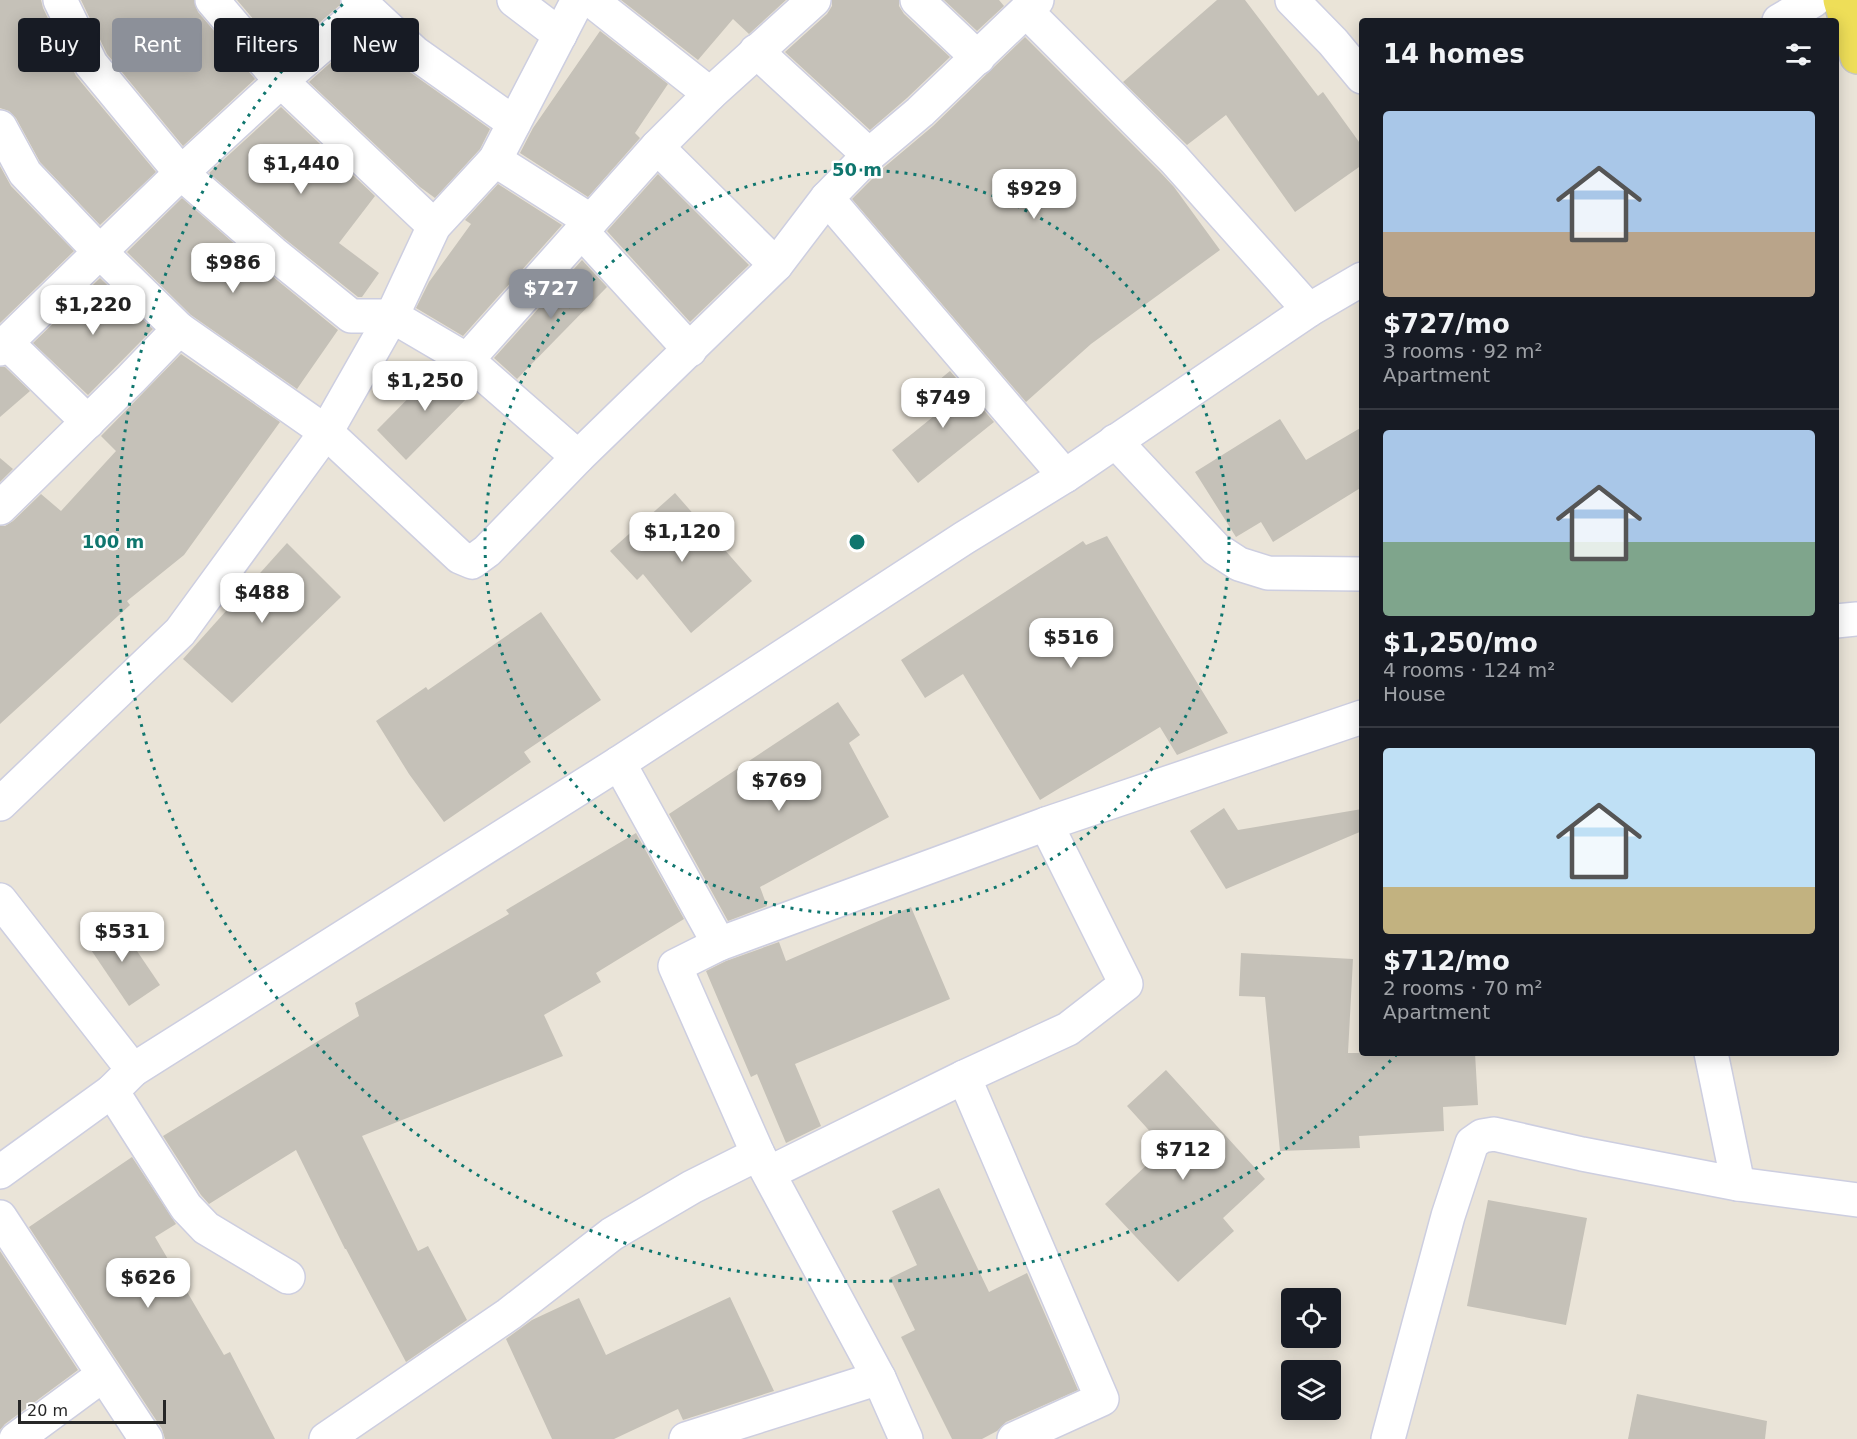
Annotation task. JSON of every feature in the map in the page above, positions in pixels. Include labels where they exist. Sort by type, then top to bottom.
[{"type":"main road","points":[[1839,0],[1857,57]]},
{"type":"street","points":[[60,0],[92,64],[181,172],[273,253],[351,316],[392,316],[466,360],[578,457]]},
{"type":"street","points":[[212,0],[281,81],[434,226]]},
{"type":"street","points":[[514,0],[560,35]]},
{"type":"street","points":[[0,804],[180,632],[326,432],[392,316],[434,226],[495,160],[578,0]]},
{"type":"street","points":[[591,0],[710,94]]},
{"type":"street","points":[[466,360],[657,147],[710,94],[814,0]]},
{"type":"street","points":[[917,0],[978,58]]},
{"type":"street","points":[[1292,0],[1333,42],[1359,73]]},
{"type":"street","points":[[1784,18],[1814,0]]},
{"type":"street","points":[[88,422],[4,346],[181,172],[361,4],[415,53],[514,123]]},
{"type":"street","points":[[0,127],[25,173],[99,251],[179,328],[326,432],[460,557],[472,562],[487,551],[578,457],[776,266],[827,198],[869,155],[920,112],[1032,5],[1309,310]]},
{"type":"street","points":[[756,51],[869,155]]},
{"type":"street","points":[[657,147],[776,266]]},
{"type":"street","points":[[495,160],[586,226],[690,350]]},
{"type":"street","points":[[827,198],[1065,476]]},
{"type":"street","points":[[0,1172],[122,1080],[964,538],[1065,476],[1309,310],[1359,281]]},
{"type":"street","points":[[0,508],[131,379],[179,328]]},
{"type":"street","points":[[1115,441],[1216,549],[1239,564],[1268,573],[1359,574]]},
{"type":"street","points":[[1839,621],[1857,619]]},
{"type":"street","points":[[906,1439],[879,1378],[764,1163],[675,966],[719,944],[1046,824],[1359,718]]},
{"type":"street","points":[[619,762],[719,944]]},
{"type":"street","points":[[326,1439],[509,1314],[612,1234],[692,1187],[764,1163],[964,1077],[1068,1029],[1126,984],[1046,824]]},
{"type":"street","points":[[0,900],[122,1080],[186,1207],[206,1228],[288,1277]]},
{"type":"street","points":[[1712,1056],[1738,1184]]},
{"type":"street","points":[[964,1077],[1102,1399],[1057,1430],[1014,1439]]},
{"type":"street","points":[[1388,1439],[1448,1216],[1472,1143],[1476,1139],[1494,1134],[1582,1154],[1738,1184],[1857,1200]]},
{"type":"street","points":[[0,1217],[146,1439]]},
{"type":"street","points":[[16,1439],[103,1375]]},
{"type":"street","points":[[686,1439],[879,1378]]},
{"type":"building","points":[[0,0],[41,0],[48,18],[18,18],[18,72],[74,72],[156,172],[100,225],[40,162],[16,118],[9,111],[0,108]]},
{"type":"building","points":[[81,0],[194,0],[198,12],[214,31],[214,72],[249,72],[255,79],[183,146],[122,72],[202,72],[202,18],[112,18],[112,60],[100,39],[100,18],[90,18]]},
{"type":"building","points":[[237,0],[340,0],[340,5],[319,23],[319,18],[252,18]]},
{"type":"building","points":[[621,0],[786,0],[749,34],[733,19],[698,60]]},
{"type":"building","points":[[832,0],[899,0],[899,6],[904,14],[950,57],[870,130],[785,52],[827,14],[832,6]]},
{"type":"building","points":[[944,0],[999,0],[1004,6],[977,31]]},
{"type":"building","points":[[1217,0],[1245,0],[1318,96],[1323,92],[1359,142],[1359,167],[1295,212],[1226,115],[1187,145],[1123,82]]},
{"type":"building","points":[[600,31],[668,84],[635,133],[640,138],[588,197],[520,153],[533,128]]},
{"type":"building","points":[[1025,37],[1174,187],[1220,250],[1091,344],[1026,402],[852,199],[882,169],[933,126]]},
{"type":"building","points":[[331,62],[331,72],[410,72],[490,129],[480,149],[435,198],[420,187],[309,82]]},
{"type":"building","points":[[281,107],[375,196],[339,243],[379,273],[362,297],[358,297],[285,239],[209,173]]},
{"type":"building","points":[[0,166],[11,186],[74,251],[0,323]]},
{"type":"building","points":[[658,174],[749,265],[690,322],[607,231]]},
{"type":"building","points":[[498,184],[562,225],[463,336],[416,308],[429,282],[471,224],[465,220]]},
{"type":"building","points":[[182,198],[338,330],[297,389],[191,315],[127,252]]},
{"type":"building","points":[[582,260],[607,287],[517,379],[494,358]]},
{"type":"building","points":[[100,278],[153,329],[88,395],[33,343]]},
{"type":"building","points":[[181,354],[280,422],[184,555],[127,601],[130,605],[0,724],[0,526],[13,521],[41,494],[61,511],[116,451],[101,436]]},
{"type":"building","points":[[440,366],[456,375],[474,391],[406,460],[377,430]]},
{"type":"building","points":[[0,367],[5,367],[30,391],[0,417]]},
{"type":"building","points":[[950,371],[994,422],[918,483],[892,450],[944,408],[928,389]]},
{"type":"building","points":[[1280,419],[1306,460],[1359,429],[1359,489],[1273,542],[1261,522],[1236,537],[1195,472]]},
{"type":"building","points":[[0,458],[13,469],[0,482]]},
{"type":"building","points":[[675,493],[752,581],[691,633],[643,574],[637,580],[610,551]]},
{"type":"building","points":[[1107,536],[1228,733],[1177,755],[1160,727],[1040,800],[963,674],[925,698],[901,660],[1083,541],[1086,545]]},
{"type":"building","points":[[287,543],[341,597],[232,703],[183,659]]},
{"type":"building","points":[[541,612],[601,700],[524,752],[531,762],[444,822],[409,774],[376,721],[426,687],[428,690]]},
{"type":"building","points":[[838,702],[860,735],[849,743],[889,817],[760,887],[767,906],[728,921],[669,814]]},
{"type":"building","points":[[1224,808],[1238,830],[1359,810],[1359,832],[1226,889],[1190,831]]},
{"type":"building","points":[[636,833],[684,919],[596,973],[601,982],[544,1015],[563,1056],[362,1136],[418,1251],[428,1246],[467,1320],[406,1362],[345,1249],[296,1150],[209,1204],[163,1136],[359,1016],[355,1003],[509,914],[506,910]]},
{"type":"building","points":[[911,907],[950,999],[795,1064],[821,1126],[786,1143],[757,1074],[751,1077],[706,971],[726,961],[779,942],[786,961]]},
{"type":"building","points":[[116,920],[160,985],[129,1006],[85,941]]},
{"type":"building","points":[[1241,953],[1353,959],[1348,1053],[1359,1053],[1359,1056],[1475,1056],[1478,1105],[1443,1107],[1444,1131],[1359,1136],[1360,1148],[1280,1151],[1265,997],[1239,996]]},
{"type":"building","points":[[1166,1070],[1265,1179],[1223,1218],[1234,1231],[1178,1282],[1105,1204],[1165,1148],[1127,1106]]},
{"type":"building","points":[[132,1157],[176,1224],[155,1237],[224,1355],[230,1352],[275,1439],[165,1439],[162,1429],[29,1227]]},
{"type":"building","points":[[939,1188],[989,1292],[1027,1273],[1078,1390],[1006,1422],[997,1431],[982,1439],[952,1439],[901,1337],[915,1330],[890,1278],[917,1265],[892,1211]]},
{"type":"building","points":[[1488,1200],[1587,1218],[1566,1325],[1467,1306]]},
{"type":"building","points":[[0,1251],[78,1370],[0,1430]]},
{"type":"building","points":[[730,1297],[774,1391],[683,1420],[678,1409],[614,1439],[552,1439],[506,1339],[532,1320],[579,1298],[606,1355]]},
{"type":"building","points":[[1637,1394],[1767,1421],[1765,1439],[1628,1439]]}]
